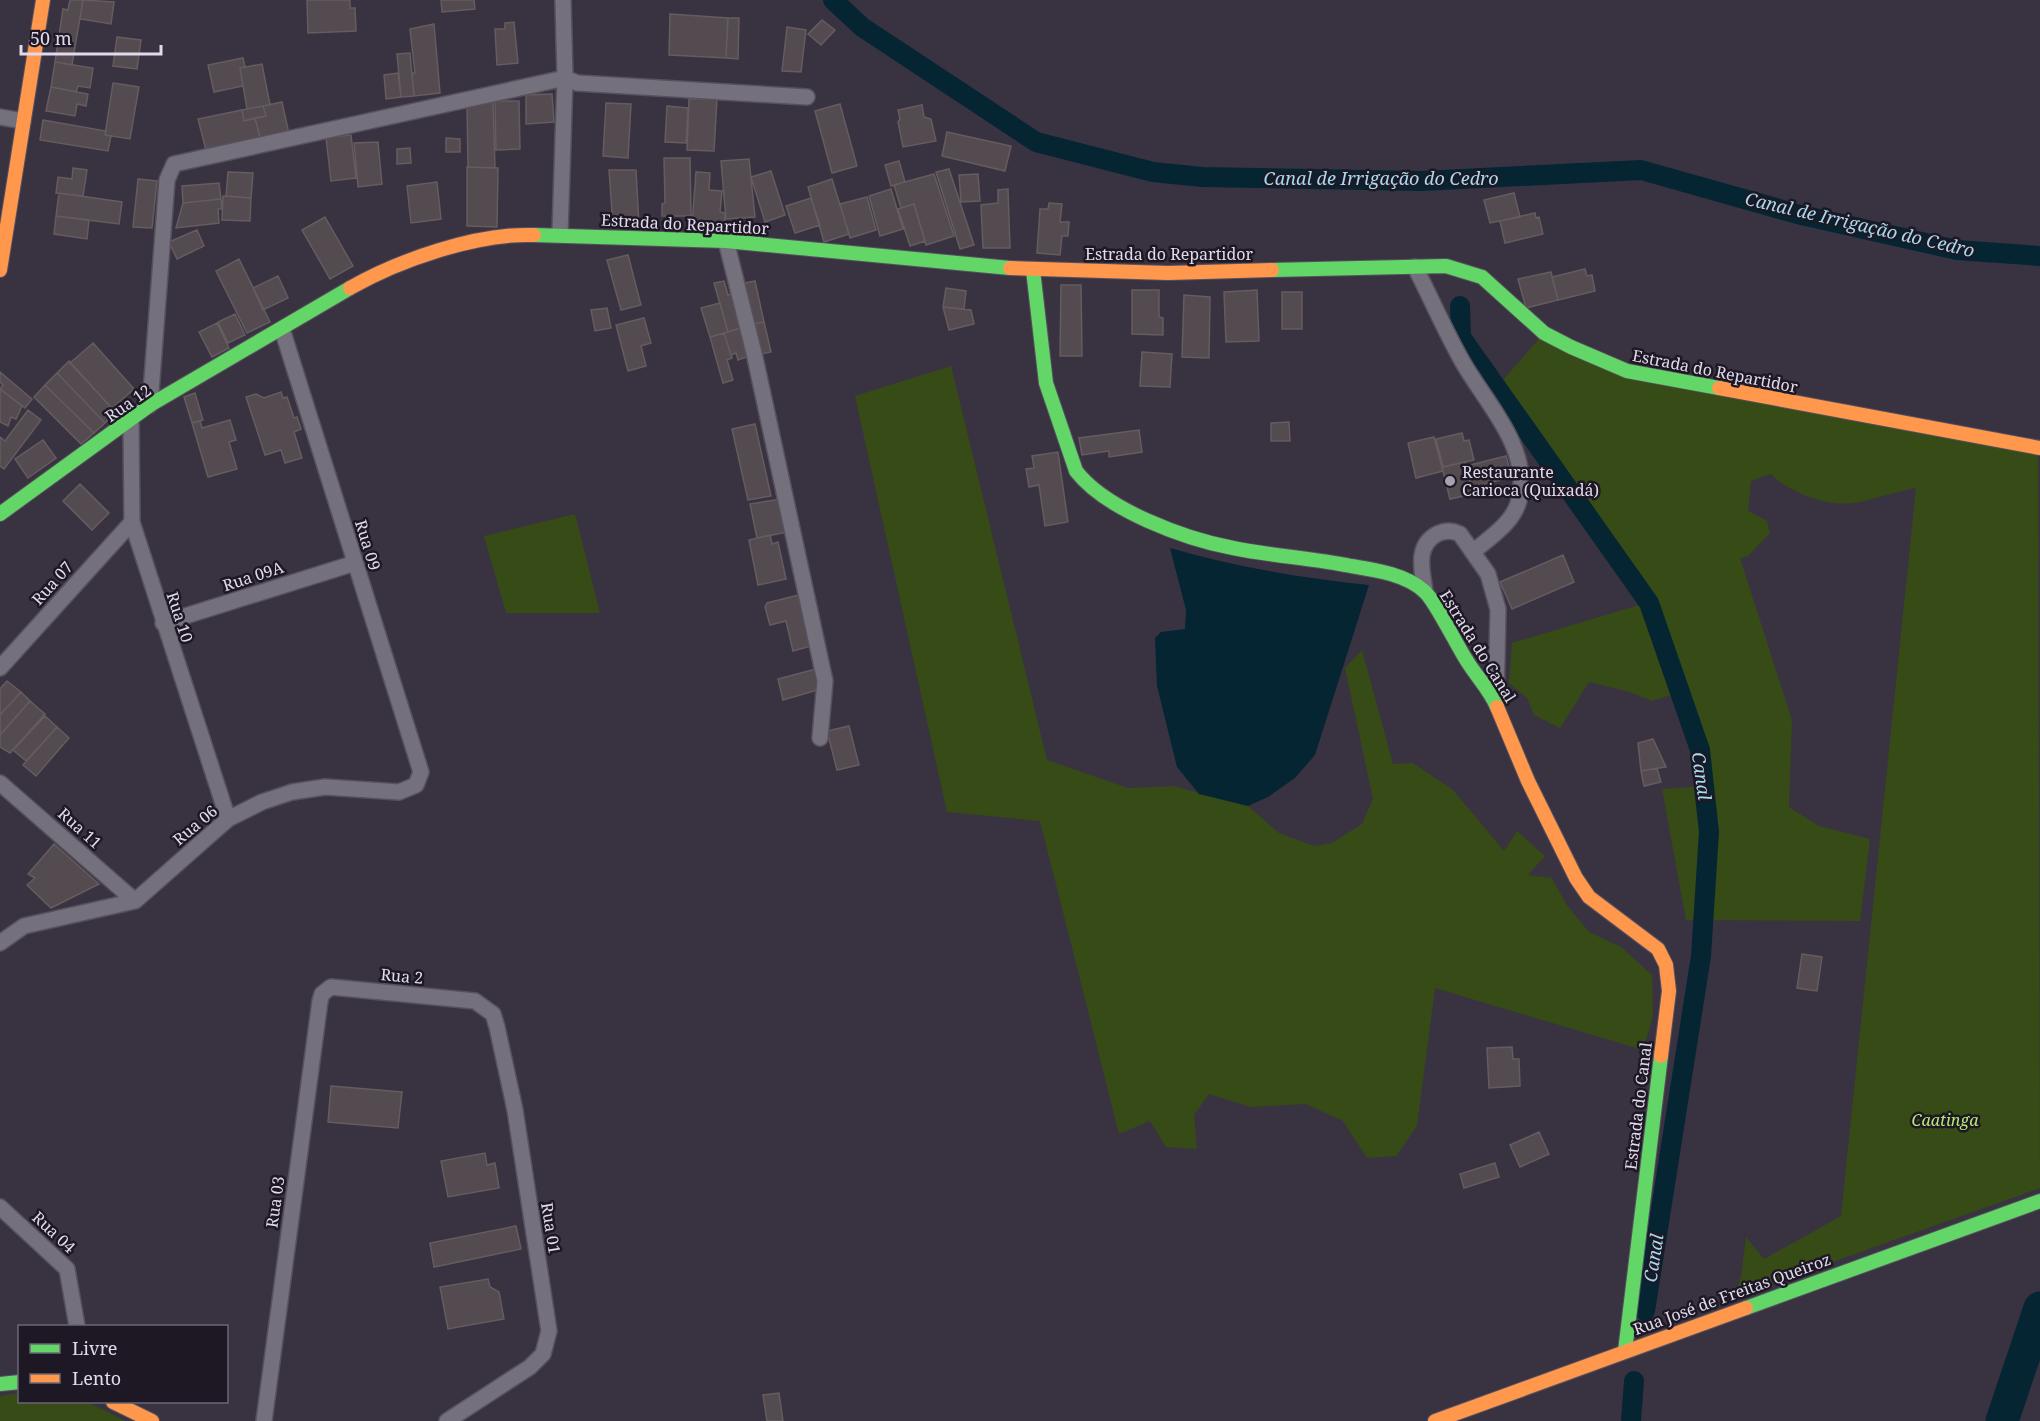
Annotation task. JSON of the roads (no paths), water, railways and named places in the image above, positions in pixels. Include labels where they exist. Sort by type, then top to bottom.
[{"type":"street","points":[[0,270],[43,0]]},
{"type":"street","points":[[560,233],[565,78],[563,0]]},
{"type":"street","points":[[150,405],[167,180],[174,164],[565,78],[578,83],[807,97]]},
{"type":"street","points":[[0,117],[23,121]]},
{"type":"street","name":"Estrada do Repartidor","points":[[282,329],[369,276],[416,257],[510,234],[560,233],[726,241],[1033,270],[1168,273],[1446,266],[1482,277],[1544,333],[1571,348],[1645,376],[2040,447]]},
{"type":"street","points":[[726,241],[754,353],[825,681],[820,738]]},
{"type":"street","points":[[1415,267],[1462,362],[1493,407],[1510,440],[1519,468],[1520,496],[1512,516],[1474,550]]},
{"type":"street","name":"Estrada do Canal","points":[[1033,270],[1046,383],[1076,471],[1085,483],[1104,499],[1124,510],[1223,546],[1314,558],[1382,572],[1425,591],[1467,662],[1496,703],[1528,781],[1576,878],[1595,902],[1644,936],[1658,949],[1666,965],[1669,991],[1625,1351]]},
{"type":"street","name":"Rua 12","points":[[0,514],[150,405],[282,329]]},
{"type":"street","name":"Rua 09","points":[[282,329],[421,772]]},
{"type":"street","name":"Rua 10","points":[[131,420],[132,522],[228,819]]},
{"type":"street","name":"Rua 07","points":[[0,668],[132,522]]},
{"type":"street","points":[[1425,591],[1421,556],[1425,544],[1432,537],[1453,531],[1460,534],[1474,550],[1488,574],[1498,609],[1496,703]]},
{"type":"street","name":"Rua 09A","points":[[163,623],[355,563]]},
{"type":"street","name":"Rua 06","points":[[0,943],[24,926],[135,901],[228,819],[262,802],[292,792],[325,786],[399,792],[416,785],[421,772]]},
{"type":"street","name":"Rua 11","points":[[0,783],[135,901]]},
{"type":"street","name":"Rua 2","points":[[326,989],[475,1001]]},
{"type":"street","name":"Rua 03","points":[[264,1421],[320,1001],[326,989]]},
{"type":"street","name":"Rua 01","points":[[447,1421],[530,1367],[543,1354],[549,1331],[515,1110],[497,1027],[493,1014],[475,1001]]},
{"type":"street","name":"Rua José de Freitas Queiroz","points":[[1435,1421],[2040,1201]]},
{"type":"street","name":"Rua 04","points":[[0,1207],[67,1269],[77,1325]]},
{"type":"street","points":[[0,1384],[18,1382]]},
{"type":"street","points":[[117,1403],[152,1421]]},
{"type":"water","points":[[1170,548],[1269,571],[1369,585],[1315,755],[1295,778],[1268,797],[1248,806],[1199,794],[1177,767],[1157,686],[1155,638],[1161,632],[1185,629],[1186,610]]},
{"type":"waterway","name":"Canal de Irrigação do Cedro","points":[[833,0],[862,27],[1036,142],[1153,172],[1202,177],[1422,181],[1641,170],[1797,214],[1957,250],[2040,256]]},
{"type":"waterway","name":"Canal","points":[[1460,306],[1461,337],[1649,603],[1700,750],[1709,832],[1701,956],[1645,1311]]},
{"type":"waterway","points":[[2002,1421],[2040,1308]]},
{"type":"waterway","points":[[1631,1421],[1634,1381]]},
{"type":"place","name":"Restaurante Carioca (Quixadá)","points":[[1450,481]]},
{"type":"park label","name":"Caatinga","points":[[1945,1120]]}]
